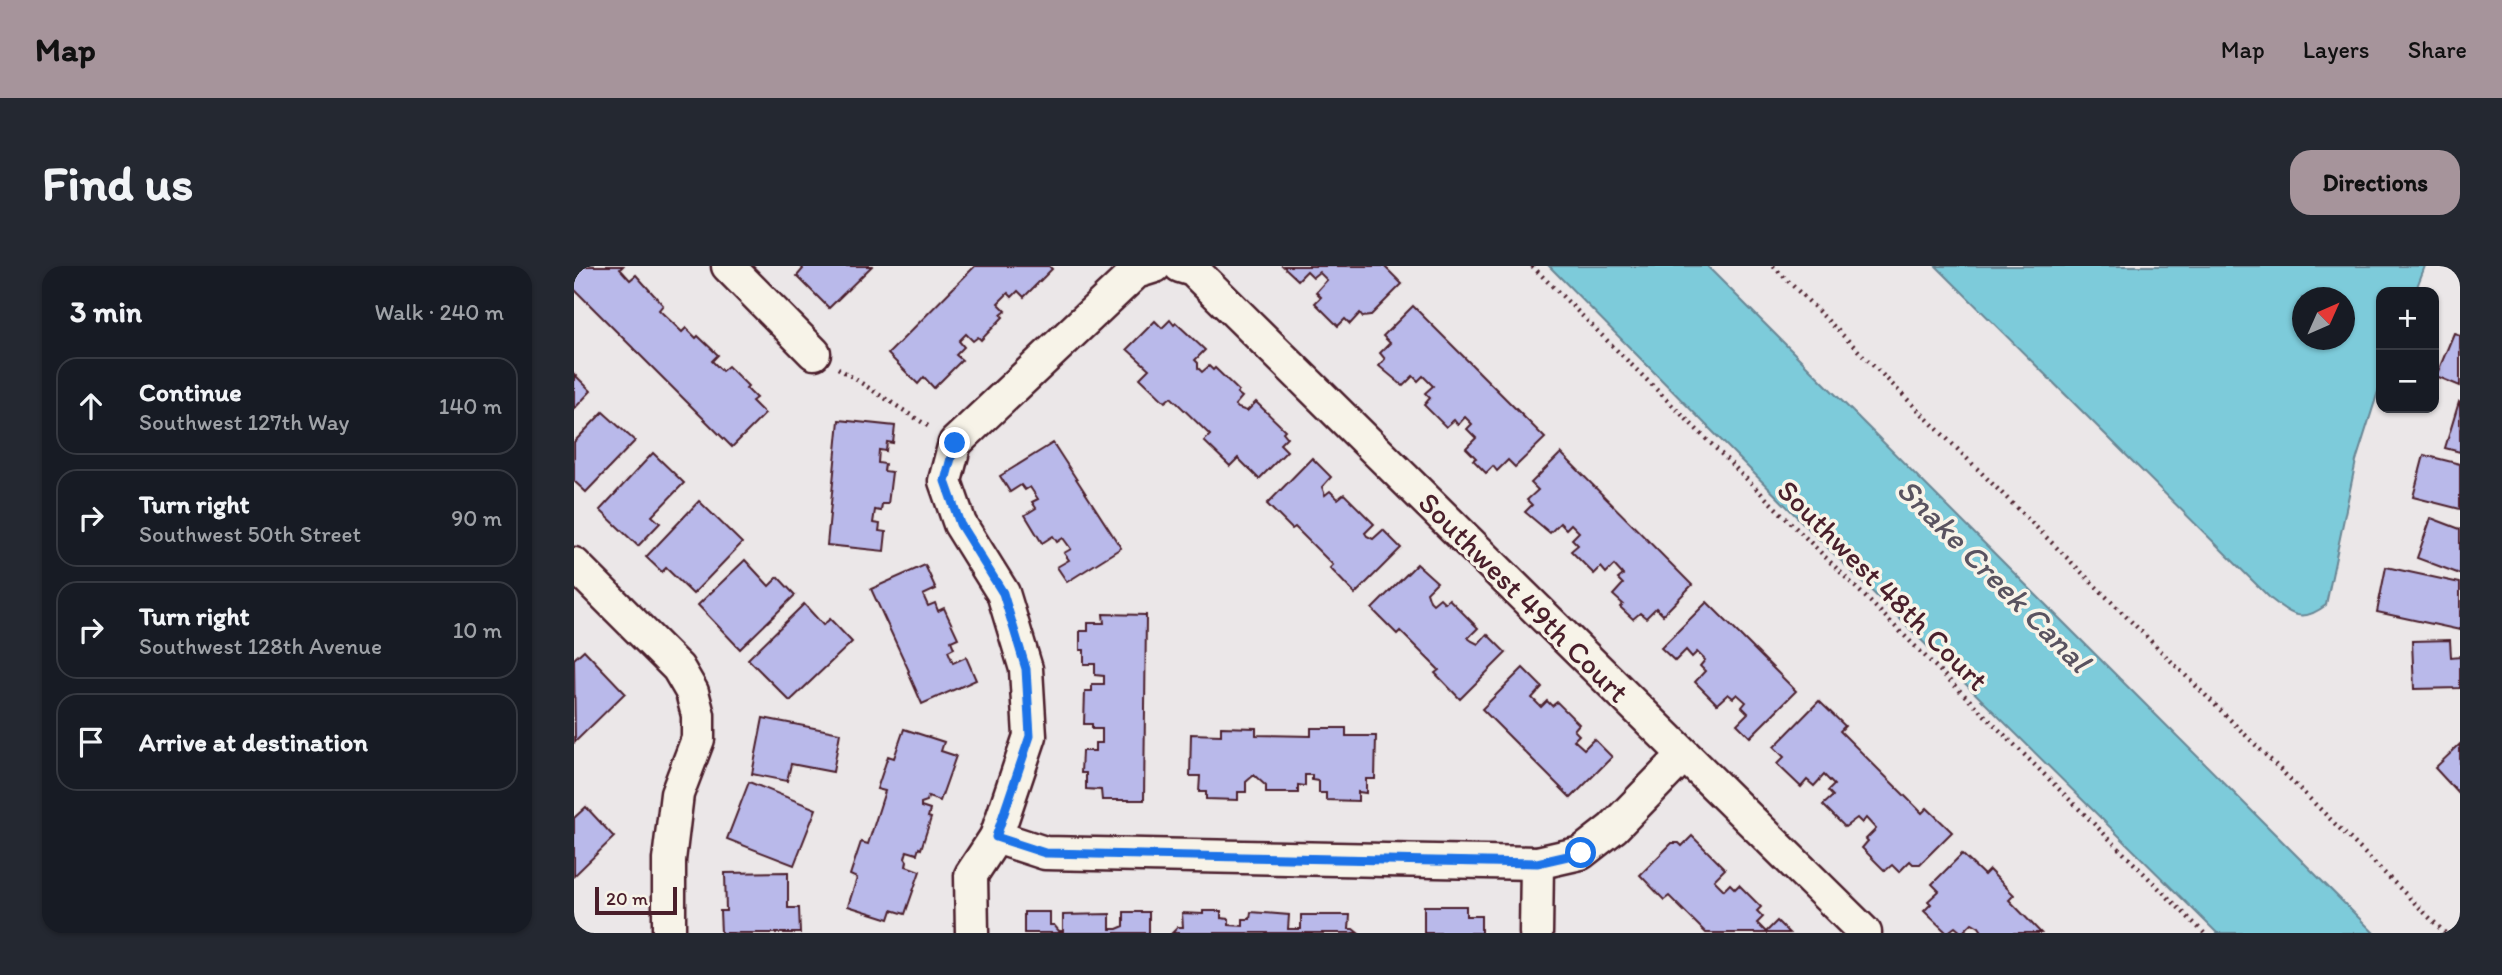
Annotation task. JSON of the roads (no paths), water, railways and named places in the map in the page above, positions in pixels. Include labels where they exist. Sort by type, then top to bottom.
[{"type":"street","points":[[728,266],[814,353]]},
{"type":"street","points":[[972,933],[971,875],[996,837],[1030,736],[1026,669],[1003,593],[960,524],[945,481],[955,443],[1136,272],[1156,266]]},
{"type":"street","name":"Southwest 49th Court","points":[[1180,266],[1193,271],[1865,933]]},
{"type":"street","points":[[574,564],[678,668],[692,692],[698,715],[698,740],[677,794],[669,860],[668,933]]},
{"type":"street","points":[[996,837],[1045,853],[1537,863],[1581,853],[1613,828],[1685,755]]},
{"type":"street","points":[[1536,933],[1537,863]]},
{"type":"water","name":"Snake Creek Canal","points":[[1549,266],[1707,266],[2374,933],[2217,933],[1809,529]]},
{"type":"water","points":[[1936,266],[2425,266],[2417,287],[2376,287],[2376,398],[2356,461],[2326,605],[2318,611],[2304,615],[2285,610]]}]
